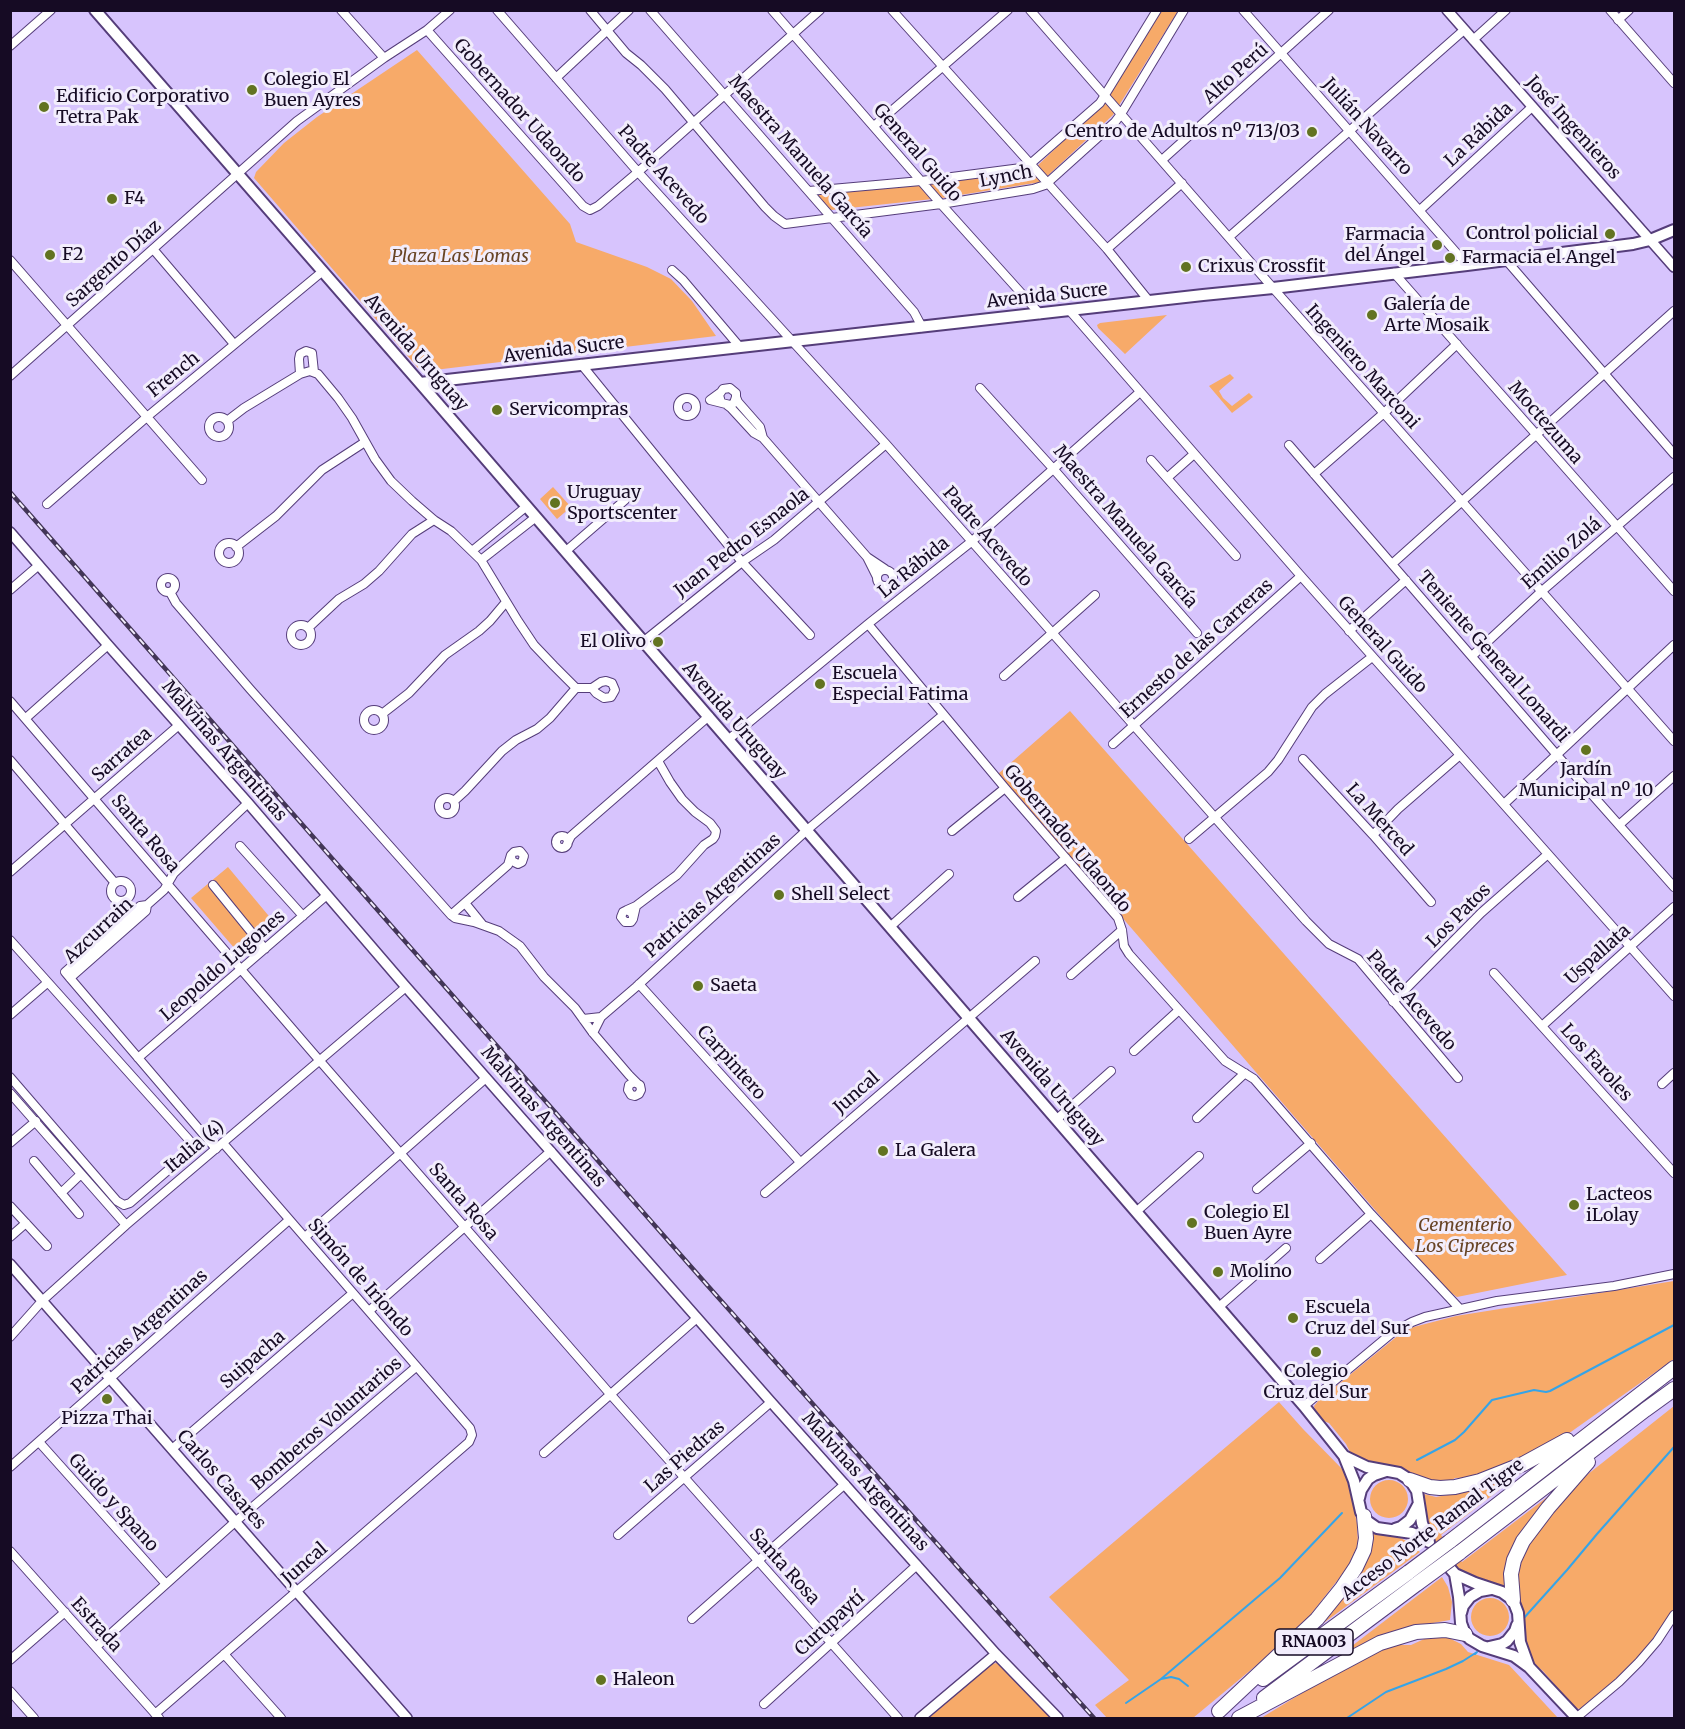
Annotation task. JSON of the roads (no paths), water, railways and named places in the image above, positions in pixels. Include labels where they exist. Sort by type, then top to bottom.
[{"type":"highway","name":"Acceso Norte Ramal Tigre","points":[[1215,1715],[1449,1542],[1674,1368]]},
{"type":"highway","name":"Acceso Norte Ramal Tigre","points":[[1237,1719],[1674,1389]]},
{"type":"highway","points":[[1410,1480],[1440,1488],[1480,1481],[1553,1449],[1628,1403]]},
{"type":"highway","points":[[1513,1600],[1514,1560],[1523,1541],[1596,1453],[1645,1410]]},
{"type":"highway","points":[[1215,1715],[1317,1619],[1342,1588],[1364,1550],[1366,1538],[1361,1509]]},
{"type":"highway","points":[[1237,1719],[1380,1643],[1416,1632],[1445,1630],[1465,1634]]},
{"type":"main road","name":"Avenida Uruguay","points":[[95,10],[1220,1306],[1344,1456],[1354,1480],[1361,1509]]},
{"type":"main road","name":"Avenida Sucre","points":[[420,383],[1467,265],[1624,245],[1650,240],[1674,230]]},
{"type":"main road","name":"Avenida Uruguay","points":[[1344,1456],[1367,1467],[1400,1473],[1410,1480]]},
{"type":"main road","points":[[1386,1471],[1374,1474],[1361,1490],[1361,1509],[1367,1521],[1389,1530],[1401,1527],[1410,1520],[1418,1504]]},
{"type":"main road","points":[[1410,1480],[1417,1491],[1427,1540],[1455,1574],[1497,1590],[1513,1600],[1518,1613],[1520,1642],[1529,1667]]},
{"type":"main road","points":[[1395,1529],[1427,1540]]},
{"type":"main road","points":[[1455,1574],[1461,1623],[1465,1634],[1476,1644],[1514,1656],[1529,1667],[1576,1718]]},
{"type":"main road","points":[[1461,1617],[1463,1606],[1475,1593],[1486,1589],[1497,1590]]},
{"type":"main road","points":[[1489,1647],[1507,1641],[1515,1631],[1518,1619]]},
{"type":"street","points":[[10,46],[51,10]]},
{"type":"street","points":[[341,10],[384,58]]},
{"type":"street","name":"Sargento Díaz","points":[[10,376],[297,121],[384,58],[428,30],[450,10]]},
{"type":"street","name":"Padre Acevedo","points":[[497,10],[638,172],[886,444],[1318,934],[1329,944],[1358,960],[1458,1078]]},
{"type":"street","points":[[590,10],[626,53],[665,89],[694,122]]},
{"type":"street","points":[[556,78],[629,10]]},
{"type":"street","name":"Maestra Manuela García","points":[[650,10],[914,312],[922,327]]},
{"type":"street","name":"General Guido","points":[[772,10],[1040,314]]},
{"type":"street","points":[[638,172],[820,10]]},
{"type":"street","points":[[892,10],[1107,249],[1149,301]]},
{"type":"street","points":[[874,126],[1008,10]]},
{"type":"street","name":"Ingeniero Marconi","points":[[1030,10],[1461,502],[1674,741]]},
{"type":"street","name":"Lynch","points":[[809,191],[921,181],[1021,168],[1031,164],[1100,103],[1157,10]]},
{"type":"street","name":"Lynch","points":[[694,122],[765,207],[785,224],[941,204],[1033,189],[1048,183],[1115,122],[1184,10]]},
{"type":"street","name":"Julián Navarro","points":[[1243,10],[1467,265]]},
{"type":"street","name":"Alto Perú","points":[[1162,160],[1329,10]]},
{"type":"street","name":"José Ingenieros","points":[[1447,10],[1674,267]]},
{"type":"street","points":[[1473,40],[1506,10]]},
{"type":"street","points":[[1610,10],[1674,83]]},
{"type":"street","points":[[1618,20],[1629,10]]},
{"type":"street","name":"Gobernador Udaondo","points":[[428,30],[584,206],[590,210],[598,206],[638,172]]},
{"type":"street","points":[[1229,237],[1464,30]]},
{"type":"street","name":"La Rábida","points":[[1420,210],[1532,107]]},
{"type":"street","points":[[1107,249],[1182,183]]},
{"type":"street","points":[[153,249],[234,344]]},
{"type":"street","points":[[10,260],[202,480]]},
{"type":"street","points":[[1506,260],[1674,454]]},
{"type":"street","points":[[672,270],[740,346]]},
{"type":"street","name":"French","points":[[47,504],[148,416],[323,271]]},
{"type":"street","name":"Moctezuma","points":[[1394,273],[1674,591]]},
{"type":"street","name":"General Guido","points":[[1070,311],[1300,576],[1674,996]]},
{"type":"street","points":[[1392,564],[1674,311]]},
{"type":"street","points":[[1314,474],[1384,413],[1457,344]]},
{"type":"street","points":[[300,374],[300,354],[306,351],[312,353],[314,372]]},
{"type":"street","points":[[581,364],[742,562],[810,635]]},
{"type":"street","points":[[226,421],[300,374],[310,371],[318,374],[352,418],[375,459],[391,481],[434,520],[451,531],[481,561],[534,645],[576,688],[592,688]]},
{"type":"street","points":[[736,397],[734,403],[724,404],[707,402],[692,400],[686,398],[678,404],[678,407],[684,415],[691,415],[695,410],[707,402],[727,388],[734,390],[738,402],[760,427],[764,438],[867,558],[879,583],[884,586],[892,583],[891,571],[867,558]]},
{"type":"street","name":"Maestra Manuela García","points":[[981,388],[1197,633]]},
{"type":"street","points":[[721,392],[719,395],[724,404],[754,433],[764,438]]},
{"type":"street","name":"La Rábida","points":[[729,740],[971,542],[1140,392]]},
{"type":"street","points":[[692,400],[695,410]]},
{"type":"street","points":[[236,547],[276,516],[322,470],[365,442]]},
{"type":"street","name":"Juan Pedro Esnaola","points":[[644,641],[742,562],[774,540],[886,444]]},
{"type":"street","name":"Teniente General Lonardi","points":[[1289,446],[1674,887]]},
{"type":"street","points":[[1167,478],[1194,454]]},
{"type":"street","points":[[1151,459],[1236,556]]},
{"type":"street","name":"Emilio Zolá","points":[[1472,656],[1542,591],[1674,477]]},
{"type":"street","points":[[566,552],[625,500]]},
{"type":"street","points":[[472,551],[527,506]]},
{"type":"street","points":[[481,561],[536,517]]},
{"type":"street","points":[[308,628],[339,599],[364,584],[379,571],[412,534],[434,520]]},
{"type":"street","name":"Malvinas Argentinas","points":[[10,532],[771,1402],[996,1654],[1058,1719]]},
{"type":"street","points":[[10,590],[39,565]]},
{"type":"street","points":[[877,577],[879,572],[885,569]]},
{"type":"street","name":"Ernesto de las Carreras","points":[[1113,744],[1300,576]]},
{"type":"street","points":[[1349,631],[1406,580]]},
{"type":"street","points":[[170,592],[176,603],[250,689],[451,915],[499,932],[513,939],[520,946],[544,977],[566,998],[638,1084],[641,1090],[635,1096],[628,1092],[629,1075]]},
{"type":"street","points":[[1004,676],[1095,595]]},
{"type":"street","points":[[382,714],[409,693],[445,655],[479,631],[506,602]]},
{"type":"street","name":"Gobernador Udaondo","points":[[868,624],[1005,788],[1118,918],[1124,946],[1179,1010],[1225,1061],[1254,1079],[1371,1214],[1460,1309]]},
{"type":"street","points":[[26,718],[108,645]]},
{"type":"street","points":[[1504,804],[1674,645]]},
{"type":"street","points":[[1189,839],[1268,772],[1312,708],[1325,694],[1372,657]]},
{"type":"street","points":[[454,801],[502,751],[550,718],[576,688]]},
{"type":"street","name":"Santa Rosa","points":[[10,700],[400,1153],[898,1719]]},
{"type":"street","name":"Patricias Argentinas","points":[[601,1017],[807,830],[943,715]]},
{"type":"street","points":[[568,839],[708,716]]},
{"type":"street","name":"Sarratea","points":[[10,872],[179,725]]},
{"type":"street","points":[[1373,835],[1398,809],[1460,755]]},
{"type":"street","name":"La Merced","points":[[1303,759],[1431,902]]},
{"type":"street","points":[[10,760],[115,883]]},
{"type":"street","points":[[630,913],[677,875],[704,845],[713,839],[716,831],[687,805],[658,761]]},
{"type":"street","points":[[1619,825],[1674,776]]},
{"type":"street","points":[[952,831],[1005,788]]},
{"type":"street","name":"Azcurrain","points":[[138,1058],[68,975],[146,911],[147,905],[164,891],[174,873],[248,803]]},
{"type":"street","points":[[240,846],[303,916]]},
{"type":"street","name":"Los Patos","points":[[1394,1002],[1481,913],[1548,854]]},
{"type":"street","points":[[1018,897],[1066,858]]},
{"type":"street","points":[[451,915],[511,862]]},
{"type":"street","points":[[891,926],[949,874]]},
{"type":"street","points":[[213,885],[265,949]]},
{"type":"street","name":"Leopoldo Lugones","points":[[138,1058],[327,896]]},
{"type":"street","points":[[465,903],[483,925]]},
{"type":"street","name":"Uspallata","points":[[1542,1026],[1674,906]]},
{"type":"street","points":[[1071,975],[1122,930]]},
{"type":"street","points":[[10,940],[190,1141],[191,1148],[130,1203],[124,1205],[117,1201],[10,1077]]},
{"type":"street","points":[[969,1017],[1035,961]]},
{"type":"street","name":"Los Faroles","points":[[1494,973],[1674,1173]]},
{"type":"street","points":[[10,1015],[47,983]]},
{"type":"street","name":"Carpintero","points":[[639,984],[800,1162]]},
{"type":"street","name":"Italia (4)","points":[[10,1337],[43,1300],[126,1225],[406,987]]},
{"type":"street","points":[[1134,1051],[1179,1010]]},
{"type":"street","points":[[583,1019],[601,1017]]},
{"type":"street","points":[[593,1033],[601,1017]]},
{"type":"street","name":"Juncal","points":[[765,1193],[969,1017]]},
{"type":"street","points":[[138,1058],[216,1149]]},
{"type":"street","points":[[1058,1119],[1111,1071]]},
{"type":"street","points":[[1197,1118],[1245,1073]]},
{"type":"street","points":[[1662,1084],[1674,1073]]},
{"type":"street","points":[[304,1237],[486,1078]]},
{"type":"street","points":[[629,1086],[632,1083],[638,1084]]},
{"type":"street","points":[[10,1093],[126,1225]]},
{"type":"street","points":[[10,1143],[36,1121]]},
{"type":"street","name":"Simón de Iriondo","points":[[223,1143],[470,1428],[472,1435]]},
{"type":"street","points":[[1257,1189],[1311,1143]]},
{"type":"street","points":[[369,1311],[551,1151]]},
{"type":"street","points":[[1137,1211],[1199,1156]]},
{"type":"street","points":[[34,1161],[79,1214]]},
{"type":"street","points":[[61,1193],[81,1174]]},
{"type":"street","points":[[10,1206],[47,1246]]},
{"type":"street","points":[[1320,1259],[1371,1214]]},
{"type":"street","name":"Patricias Argentinas","points":[[10,1467],[290,1220]]},
{"type":"street","points":[[10,1238],[26,1223]]},
{"type":"street","points":[[1220,1306],[1286,1248]]},
{"type":"street","name":"Carlos Casares","points":[[10,1264],[407,1719]]},
{"type":"street","points":[[1304,1406],[1399,1328],[1425,1317],[1497,1301],[1614,1286],[1674,1274]]},
{"type":"street","name":"Suipacha","points":[[172,1449],[353,1293]]},
{"type":"street","points":[[544,1453],[697,1318]]},
{"type":"street","name":"Bomberos Voluntarios","points":[[96,1647],[235,1522],[416,1367]]},
{"type":"street","name":"Las Piedras","points":[[618,1535],[771,1402]]},
{"type":"street","name":"Juncal","points":[[157,1716],[224,1654],[469,1442],[472,1435]]},
{"type":"street","name":"Guido y Spano","points":[[39,1442],[166,1584]]},
{"type":"street","points":[[692,1619],[845,1484]]},
{"type":"street","name":"Estrada","points":[[10,1551],[157,1716]]},
{"type":"street","name":"Curupaytí","points":[[764,1704],[917,1565]]},
{"type":"street","points":[[10,1660],[65,1612]]},
{"type":"street","points":[[1576,1718],[1639,1662],[1657,1641],[1674,1615]]},
{"type":"street","points":[[224,1654],[281,1719]]},
{"type":"street","points":[[920,1719],[996,1654]]},
{"type":"street","points":[[10,1691],[34,1719]]},
{"type":"waterway","points":[[1417,1460],[1455,1440],[1492,1400],[1534,1390],[1550,1391],[1674,1325]]},
{"type":"waterway","points":[[1523,1619],[1674,1447]]},
{"type":"waterway","points":[[1161,1679],[1280,1578],[1342,1513]]},
{"type":"waterway","points":[[1347,1718],[1386,1692],[1446,1669],[1477,1652],[1475,1654]]},
{"type":"waterway","points":[[1126,1703],[1161,1679],[1171,1677],[1179,1679],[1188,1686]]},
{"type":"railway","points":[[10,492],[708,1286],[1094,1718]]},
{"type":"place","name":"Colegio El Buen Ayres","points":[[252,90]]},
{"type":"place","name":"Edificio Corporativo Tetra Pak","points":[[44,107]]},
{"type":"place","name":"Centro de Adultos nº 713/03","points":[[1312,132]]},
{"type":"place","name":"F4","points":[[112,199]]},
{"type":"place","name":"Control policial","points":[[1610,234]]},
{"type":"place","name":"Farmacia del Ángel","points":[[1437,245]]},
{"type":"place","name":"F2","points":[[50,255]]},
{"type":"place","name":"Farmacia el Angel","points":[[1450,258]]},
{"type":"place","name":"Crixus Crossfit","points":[[1186,267]]},
{"type":"place","name":"Galería de Arte Mosaik","points":[[1372,315]]},
{"type":"place","name":"Servicompras","points":[[497,410]]},
{"type":"place","name":"Uruguay Sportscenter","points":[[555,503]]},
{"type":"place","name":"El Olivo","points":[[658,642]]},
{"type":"place","name":"Escuela Especial Fatima","points":[[820,684]]},
{"type":"place","name":"Jardín Municipal nº 10","points":[[1586,750]]},
{"type":"place","name":"Shell Select","points":[[779,895]]},
{"type":"place","name":"Saeta","points":[[698,986]]},
{"type":"place","name":"La Galera","points":[[883,1151]]},
{"type":"place","name":"Lacteos iLolay","points":[[1574,1205]]},
{"type":"place","name":"Colegio El Buen Ayre","points":[[1192,1223]]},
{"type":"place","name":"Molino","points":[[1218,1272]]},
{"type":"place","name":"Escuela Cruz del Sur","points":[[1293,1318]]},
{"type":"place","name":"Colegio Cruz del Sur","points":[[1316,1352]]},
{"type":"place","name":"Pizza Thai","points":[[107,1399]]},
{"type":"place","name":"Haleon","points":[[601,1680]]},
{"type":"park label","name":"Plaza Las Lomas","points":[[460,257]]},
{"type":"park label","name":"Cementerio Los Cipreces","points":[[1465,1236]]}]
